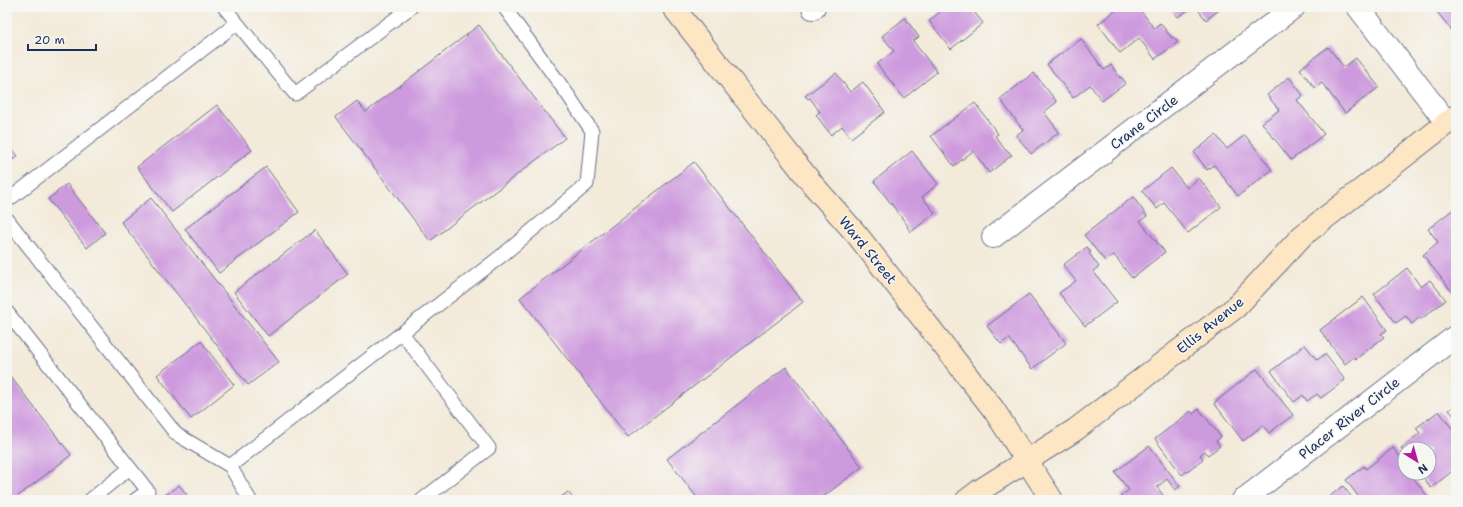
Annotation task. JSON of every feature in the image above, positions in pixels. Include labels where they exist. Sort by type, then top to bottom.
[{"type":"street","name":"Ward Street","points":[[674,7],[814,186],[858,236],[994,410],[1052,500]]},
{"type":"street","name":"Crane Circle","points":[[993,237],[1294,7]]},
{"type":"street","points":[[1358,7],[1451,119]]},
{"type":"street","name":"Ellis Avenue","points":[[967,500],[1075,430],[1236,307],[1302,236],[1451,119]]},
{"type":"street","name":"Placer River Circle","points":[[1243,500],[1456,336]]},
{"type":"lane","points":[[224,7],[295,94],[411,7]]},
{"type":"lane","points":[[230,466],[505,253],[587,184],[592,131],[568,95],[504,7]]},
{"type":"lane","points":[[7,201],[238,23]]},
{"type":"lane","points":[[7,218],[176,434],[230,466],[250,500]]},
{"type":"lane","points":[[7,312],[148,490],[135,500]]},
{"type":"lane","points":[[402,333],[489,448],[422,500]]},
{"type":"lane","points":[[90,500],[130,468]]},
{"type":"building","points":[[946,7],[970,7],[983,23],[951,49],[929,21]]},
{"type":"building","points":[[1120,7],[1138,7],[1154,28],[1160,23],[1172,38],[1173,37],[1178,42],[1155,59],[1139,38],[1120,53],[1098,24]]},
{"type":"building","points":[[1170,7],[1192,7],[1178,17]]},
{"type":"building","points":[[1196,7],[1223,7],[1206,20]]},
{"type":"building","points":[[1438,7],[1456,7],[1456,29],[1453,32],[1435,9]]},
{"type":"building","points":[[905,18],[919,37],[913,41],[937,72],[904,98],[877,64],[894,51],[882,36]]},
{"type":"building","points":[[479,25],[565,138],[430,241],[336,117],[357,101],[366,112]]},
{"type":"building","points":[[1081,39],[1104,70],[1111,65],[1120,78],[1121,77],[1126,83],[1102,101],[1090,85],[1073,98],[1047,64]]},
{"type":"building","points":[[1328,47],[1344,67],[1356,58],[1379,87],[1345,113],[1322,83],[1315,88],[1300,69]]},
{"type":"building","points":[[836,73],[850,92],[863,82],[885,112],[851,138],[842,126],[831,135],[816,115],[820,112],[810,98],[808,99],[805,96]]},
{"type":"building","points":[[1034,73],[1057,102],[1044,112],[1059,132],[1031,154],[1016,135],[1023,130],[1000,99]]},
{"type":"building","points":[[1289,77],[1303,95],[1297,100],[1324,134],[1291,160],[1262,123],[1279,110],[1267,95]]},
{"type":"building","points":[[975,103],[998,134],[995,136],[1006,151],[1007,150],[1012,155],[989,173],[973,151],[954,166],[931,136]]},
{"type":"building","points":[[217,105],[252,150],[172,212],[137,167]]},
{"type":"building","points":[[1216,135],[1227,149],[1245,135],[1272,170],[1238,196],[1214,165],[1207,170],[1194,152]]},
{"type":"building","points":[[7,142],[18,156],[7,164]]},
{"type":"building","points":[[912,151],[938,184],[922,197],[935,213],[911,232],[874,181]]},
{"type":"building","points":[[694,162],[803,302],[628,437],[520,298]]},
{"type":"building","points":[[266,167],[299,212],[219,273],[185,229]]},
{"type":"building","points":[[1171,168],[1187,188],[1199,178],[1221,207],[1188,233],[1164,203],[1157,209],[1142,191]]},
{"type":"building","points":[[67,184],[105,233],[87,248],[48,199]]},
{"type":"building","points":[[1133,197],[1147,216],[1140,221],[1165,252],[1132,278],[1114,255],[1105,261],[1084,235]]},
{"type":"building","points":[[151,198],[279,362],[248,385],[121,222]]},
{"type":"building","points":[[1455,208],[1456,290],[1453,293],[1423,255],[1438,242],[1428,229]]},
{"type":"building","points":[[315,230],[348,274],[268,336],[234,292]]},
{"type":"building","points":[[1087,247],[1091,252],[1089,253],[1099,267],[1093,271],[1117,302],[1085,326],[1059,293],[1076,281],[1063,265]]},
{"type":"building","points":[[1407,268],[1421,287],[1430,280],[1446,300],[1412,324],[1406,316],[1396,323],[1374,294]]},
{"type":"building","points":[[1029,294],[1066,343],[1032,369],[1009,338],[1001,344],[987,326]]},
{"type":"building","points":[[1363,297],[1387,330],[1381,334],[1384,337],[1356,359],[1354,357],[1345,364],[1320,330]]},
{"type":"building","points":[[201,341],[234,385],[191,419],[157,375]]},
{"type":"building","points":[[1305,345],[1317,360],[1325,354],[1345,380],[1321,398],[1317,394],[1307,401],[1303,395],[1294,402],[1271,371]]},
{"type":"building","points":[[786,367],[862,467],[819,500],[699,500],[667,459]]},
{"type":"building","points":[[1257,369],[1293,415],[1269,433],[1263,425],[1243,441],[1214,403]]},
{"type":"building","points":[[7,372],[71,455],[13,500],[7,500]]},
{"type":"building","points":[[1456,405],[1456,418],[1449,410]]},
{"type":"building","points":[[1199,409],[1221,437],[1216,441],[1220,446],[1208,455],[1205,451],[1200,455],[1203,459],[1182,475],[1155,439],[1191,411],[1193,414]]},
{"type":"building","points":[[1439,411],[1456,434],[1456,468],[1431,488],[1426,481],[1437,481],[1437,441],[1410,441],[1420,433],[1416,428]]},
{"type":"building","points":[[1149,446],[1180,486],[1175,490],[1167,479],[1157,487],[1165,498],[1163,500],[1123,500],[1121,496],[1129,490],[1115,472]]},
{"type":"building","points":[[1393,448],[1397,453],[1397,481],[1416,481],[1430,500],[1361,500],[1346,480],[1364,466],[1366,469]]},
{"type":"building","points":[[179,485],[191,500],[159,500]]},
{"type":"building","points":[[1343,486],[1354,500],[1325,500]]},
{"type":"building","points":[[568,492],[574,500],[557,500]]}]
